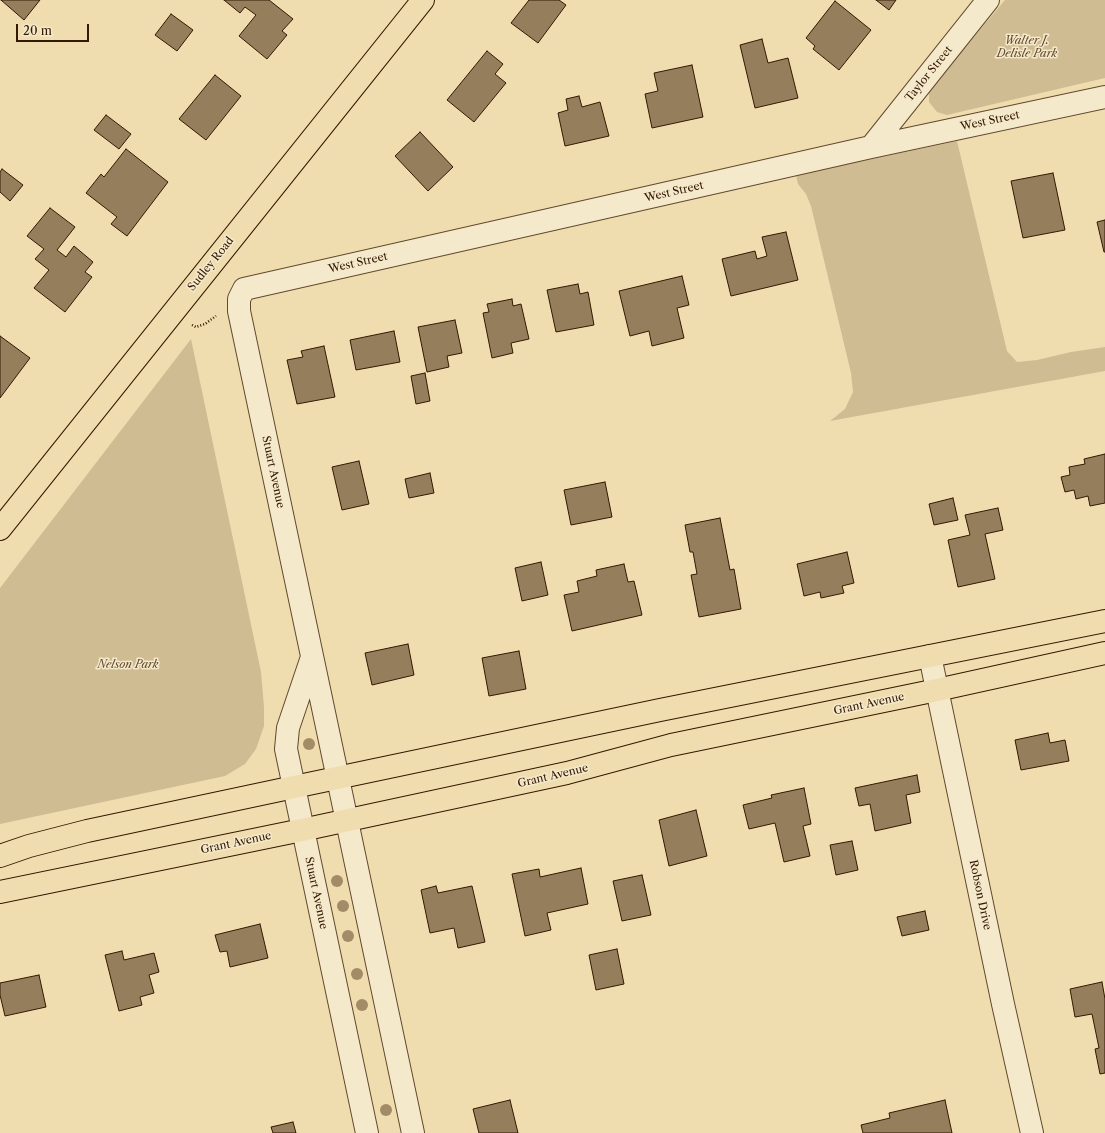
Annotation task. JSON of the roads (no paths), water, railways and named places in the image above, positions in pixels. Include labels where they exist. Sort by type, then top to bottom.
[{"type":"main road","name":"Sudley Road","points":[[0,529],[423,0]]},
{"type":"main road","points":[[0,856],[29,846],[93,830],[338,777],[1105,621]]},
{"type":"main road","name":"Grant Avenue","points":[[0,892],[302,830],[567,773],[671,745],[937,690],[1105,653]]},
{"type":"street","name":"Taylor Street","points":[[871,147],[988,0]]},
{"type":"street","name":"West Street","points":[[244,289],[871,147],[1105,97]]},
{"type":"street","name":"Stuart Avenue","points":[[244,289],[239,299],[239,311],[413,1133]]},
{"type":"street","name":"Stuart Avenue","points":[[312,656],[288,728],[286,749],[367,1133]]},
{"type":"street","name":"Robson Drive","points":[[930,656],[1032,1133]]},
{"type":"park label","name":"Walter J. Delisle Park","points":[[1027,47]]},
{"type":"park label","name":"Nelson Park","points":[[128,665]]}]
